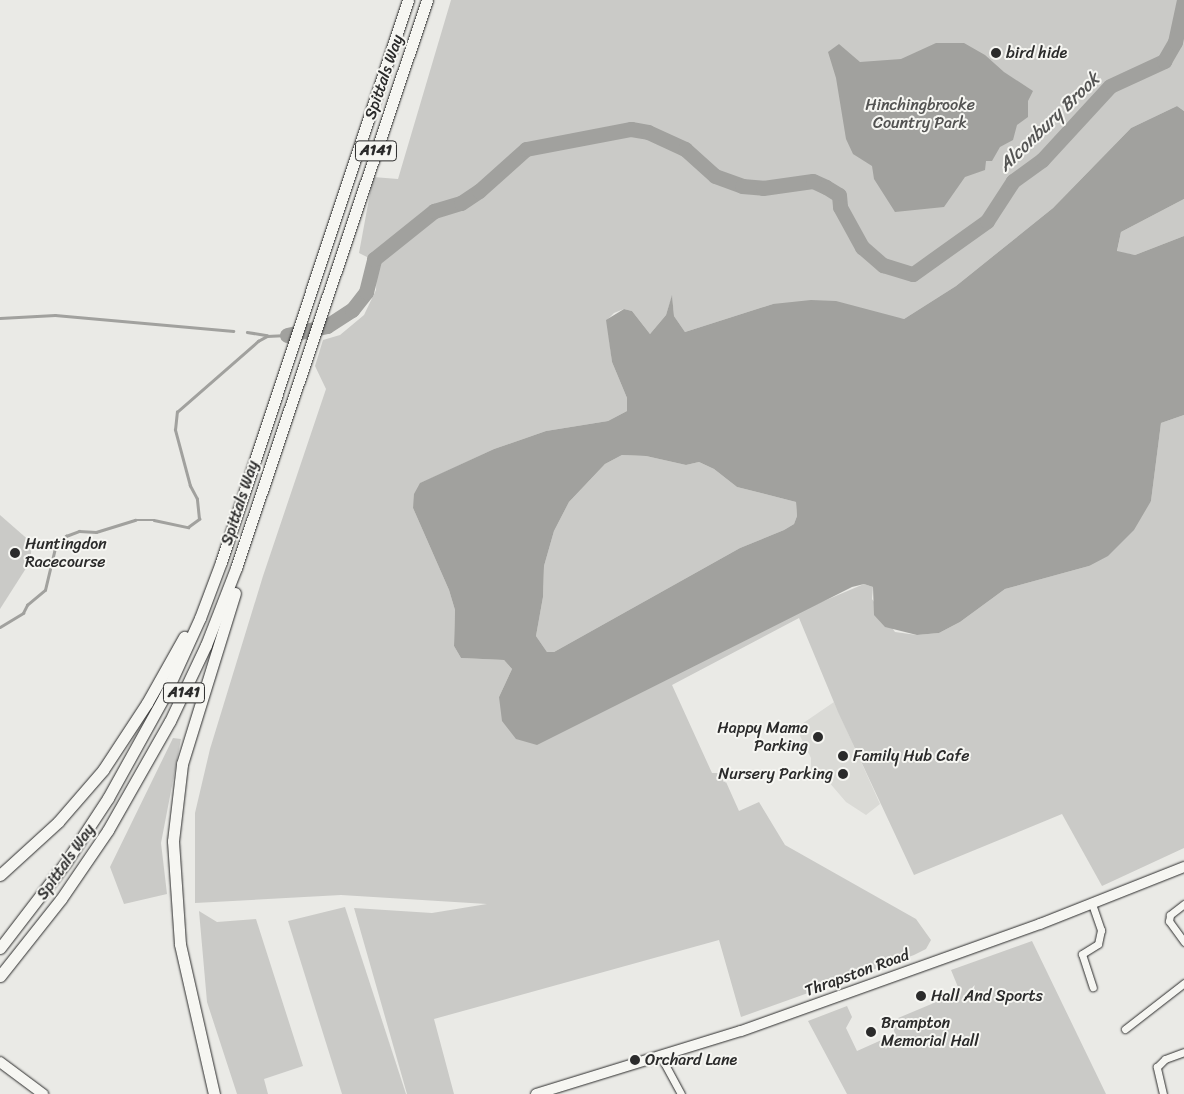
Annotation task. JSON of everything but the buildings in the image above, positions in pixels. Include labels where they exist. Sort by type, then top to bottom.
[{"type":"highway","name":"Spittals Way","points":[[0,948],[66,862],[128,765],[180,663],[221,562],[408,0]]},
{"type":"highway","name":"Spittals Way","points":[[0,976],[85,864],[151,758],[206,645],[249,528],[427,0]]},
{"type":"highway","points":[[214,1094],[180,944],[173,841],[182,764],[238,582],[249,528]]},
{"type":"highway","points":[[0,876],[58,822],[103,770],[173,659],[221,562]]},
{"type":"main road","name":"Thrapston Road","points":[[536,1094],[741,1031],[1092,904],[1184,867]]},
{"type":"main road","points":[[0,1062],[43,1094]]},
{"type":"street","points":[[1092,904],[1101,930],[1098,944],[1082,954],[1093,987]]},
{"type":"street","points":[[1184,904],[1170,915],[1170,921],[1184,942]]},
{"type":"street","points":[[1125,1029],[1184,983]]},
{"type":"street","points":[[1163,1094],[1157,1067],[1165,1059],[1184,1052]]},
{"type":"street","points":[[661,1057],[681,1094]]},
{"type":"shaded area","points":[[936,43],[964,43],[985,55],[1004,72],[1033,91],[1028,101],[1028,117],[1017,125],[1013,140],[1000,147],[992,161],[986,161],[985,170],[965,177],[944,207],[895,212],[874,179],[872,166],[853,154],[846,139],[836,78],[828,52],[839,44],[860,62],[901,59]]},
{"type":"shaded area","points":[[1177,106],[1184,111],[1184,199],[1121,232],[1117,251],[1135,255],[1184,236],[1184,415],[1161,423],[1151,501],[1134,530],[1108,556],[1089,566],[1005,589],[960,622],[939,633],[917,635],[885,627],[874,615],[873,587],[864,584],[852,587],[537,745],[516,739],[502,721],[499,697],[512,669],[504,660],[461,658],[454,646],[455,610],[449,590],[413,508],[414,494],[420,483],[494,449],[546,431],[608,421],[627,411],[627,398],[612,362],[606,320],[624,309],[632,311],[650,334],[666,315],[672,295],[674,316],[685,332],[773,304],[811,300],[836,301],[904,319],[956,286],[1053,208],[1131,128]],"holes":[[[622,455],[646,456],[686,465],[699,462],[714,469],[737,487],[796,502],[797,516],[794,524],[740,548],[554,652],[547,652],[536,636],[543,597],[544,566],[554,531],[569,502],[605,464]]]},
{"type":"shaded area","points":[[834,702],[880,804],[866,815],[846,802],[822,774],[811,774],[811,758],[796,728]]},
{"type":"green space","name":"Hinchingbrooke Country Park","points":[[451,0],[1184,0],[1184,111],[1177,106],[1131,128],[1053,208],[956,286],[904,319],[773,304],[685,332],[674,316],[672,296],[666,315],[650,334],[632,311],[624,309],[614,313],[607,320],[612,362],[627,398],[627,411],[608,421],[546,431],[494,449],[421,483],[413,508],[449,590],[455,610],[454,646],[461,658],[504,660],[512,669],[499,697],[712,657],[793,614],[864,584],[873,587],[872,599],[895,632],[917,635],[939,633],[960,622],[1005,589],[1089,566],[1151,501],[1161,423],[1184,415],[1184,848],[1102,886],[1062,814],[914,875],[838,712],[799,618],[672,685],[712,773],[722,773],[739,811],[759,802],[785,845],[916,919],[931,940],[926,949],[914,955],[741,1017],[719,940],[434,1019],[454,1094],[407,1094],[354,908],[432,913],[487,904],[341,895],[195,903],[195,813],[210,749],[263,576],[326,389],[315,366],[323,340],[340,335],[364,315],[376,290],[377,262],[359,253],[373,177],[398,179]]},
{"type":"green space","points":[[1184,199],[1184,236],[1135,255],[1117,252],[1121,232]]},
{"type":"green space","points":[[622,455],[646,456],[686,465],[699,462],[714,469],[737,487],[796,502],[797,516],[794,524],[784,530],[740,548],[554,652],[547,652],[536,636],[543,597],[544,566],[554,531],[569,502],[605,464]]},
{"type":"green space","name":"Huntingdon Racecourse","points":[[0,515],[32,543],[30,562],[0,609]]},
{"type":"green space","points":[[173,738],[181,739],[161,843],[167,894],[124,904],[110,867]]},
{"type":"green space","points":[[345,907],[406,1094],[342,1094],[288,921]]},
{"type":"green space","points":[[199,911],[217,922],[256,919],[303,1066],[264,1079],[268,1094],[237,1094],[207,1002]]},
{"type":"green space","points":[[1032,941],[1106,1094],[847,1094],[808,1021],[847,1006],[852,1017],[846,1028],[857,1051],[895,1034],[891,1021],[960,992],[951,970]]},
{"type":"waterway","name":"Alconbury Brook","points":[[287,335],[327,326],[352,310],[366,292],[374,259],[434,211],[461,203],[479,191],[526,149],[631,129],[648,132],[685,149],[715,176],[742,186],[763,188],[813,181],[826,187],[839,195],[840,207],[862,247],[883,265],[913,274],[987,221],[1013,181],[1042,160],[1110,86],[1164,61],[1175,42],[1184,0]]},
{"type":"waterway","points":[[0,318],[55,315],[233,331]]},
{"type":"waterway","points":[[247,332],[267,335]]},
{"type":"waterway","name":"Alconbury Brook","points":[[0,627],[23,613],[27,605],[45,590],[56,544],[66,536],[79,531],[96,532],[135,520],[154,520],[188,527],[199,519],[197,499],[190,486],[175,430],[177,412],[258,341],[267,336],[287,335]]},
{"type":"place","name":"bird hide","points":[[996,53]]},
{"type":"place","name":"Huntingdon Racecourse","points":[[15,553]]},
{"type":"place","name":"Happy Mama Parking","points":[[818,737]]},
{"type":"place","name":"Family Hub Cafe","points":[[843,756]]},
{"type":"place","name":"Nursery Parking","points":[[843,774]]},
{"type":"place","name":"Hall And Sports","points":[[921,996]]},
{"type":"place","name":"Brampton Memorial Hall","points":[[871,1032]]},
{"type":"place","name":"Orchard Lane","points":[[635,1060]]}]
